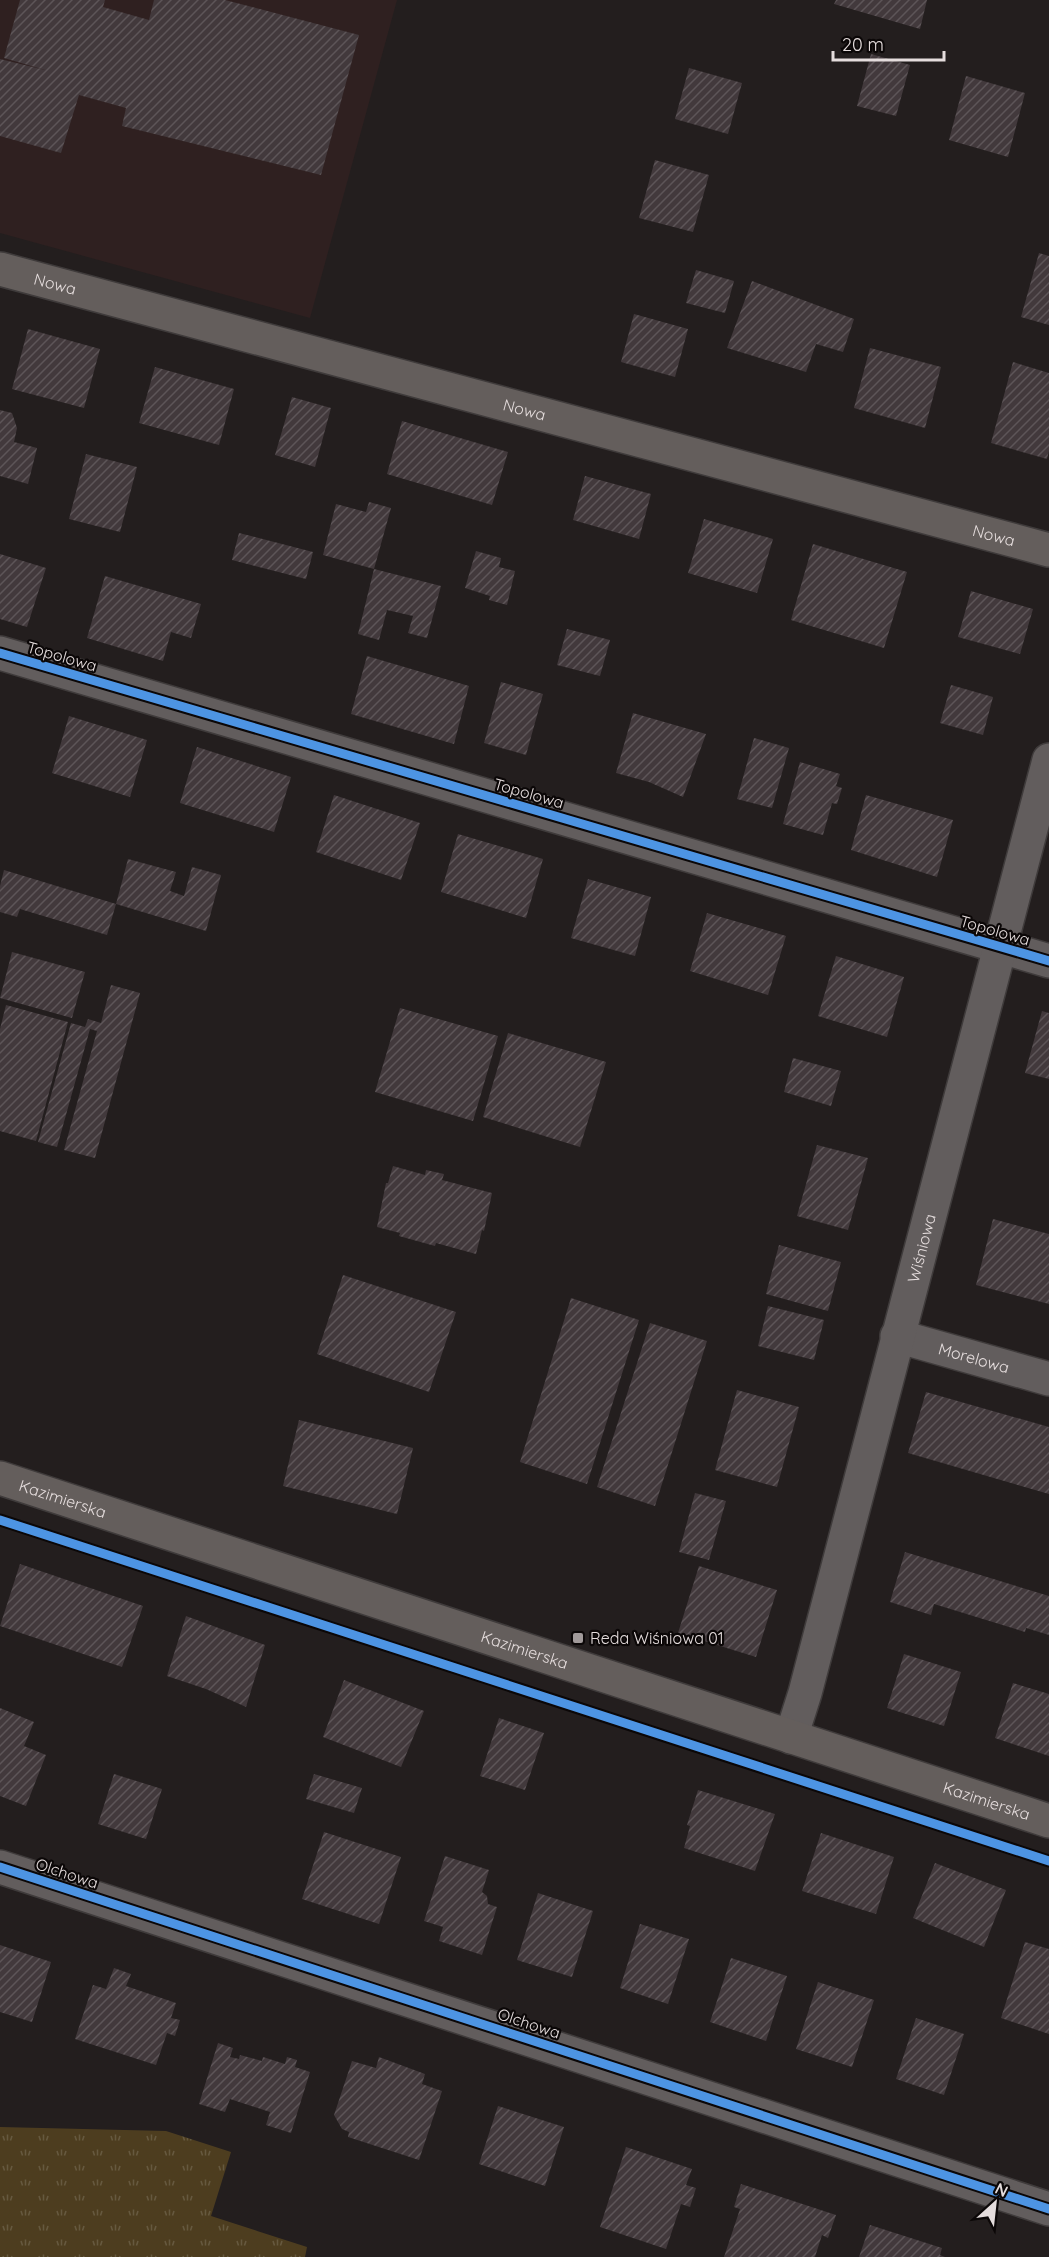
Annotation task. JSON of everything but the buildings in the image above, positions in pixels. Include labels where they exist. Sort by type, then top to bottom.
[{"type":"main road","name":"Nowa","points":[[0,269],[1049,550]]},
{"type":"main road","name":"Kazimierska","points":[[0,1479],[1049,1821]]},
{"type":"street","name":"Topolowa","points":[[0,653],[1049,961]]},
{"type":"street","name":"Wiśniowa","points":[[791,1737],[805,1693],[1049,760]]},
{"type":"street","name":"Morelowa","points":[[897,1336],[1049,1379]]},
{"type":"street","name":"Olchowa","points":[[0,1867],[1049,2209]]},
{"type":"shaded area","points":[[0,0],[397,0],[310,318],[0,233]]},
{"type":"green space","points":[[0,2127],[166,2131],[231,2152],[211,2216],[307,2247],[305,2257],[0,2257]]},
{"type":"cycle path","points":[[0,653],[1049,961]]},
{"type":"cycle path","points":[[0,1520],[1049,1861]]},
{"type":"cycle path","points":[[0,1867],[1049,2209]]},
{"type":"place","name":"Reda Wiśniowa 01","points":[[578,1638]]}]
